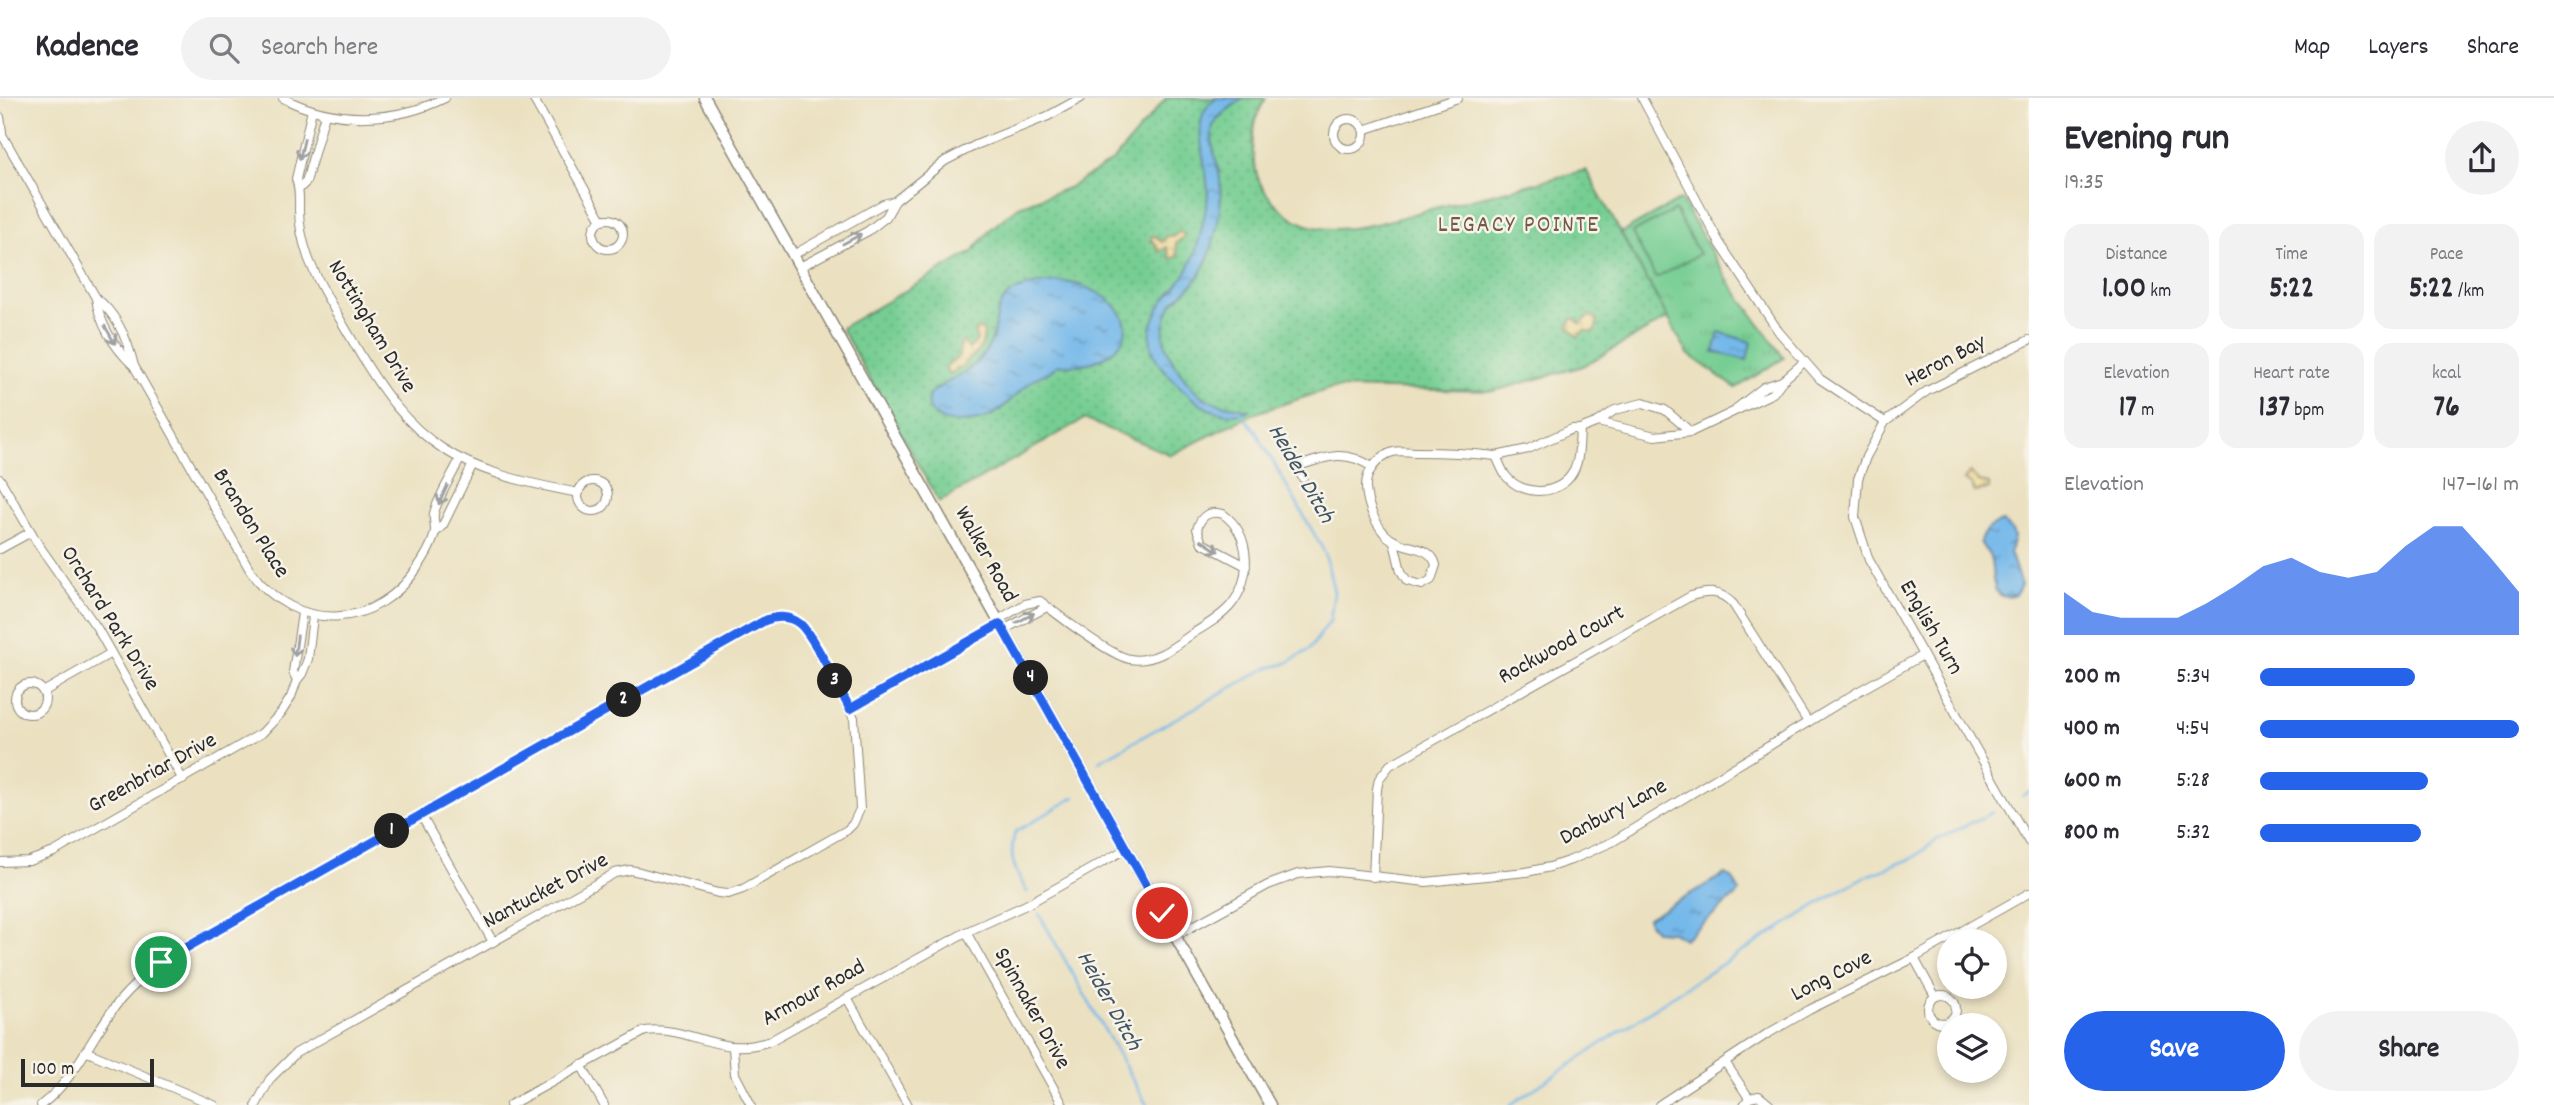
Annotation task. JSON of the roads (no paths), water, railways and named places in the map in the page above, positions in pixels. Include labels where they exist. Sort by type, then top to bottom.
[{"type":"street","points":[[283,98],[325,114],[379,117],[410,111],[445,98]]},
{"type":"street","points":[[533,98],[602,220]]},
{"type":"street","name":"Walker Road","points":[[705,98],[1270,1105]]},
{"type":"street","points":[[800,267],[868,231],[886,217],[895,201],[945,161],[976,145],[1048,116],[1082,98]]},
{"type":"street","points":[[1364,130],[1458,98]]},
{"type":"street","points":[[1642,98],[1723,250],[1779,332],[1803,363],[1820,379],[1885,422]]},
{"type":"street","name":"Nottingham Drive","points":[[312,110],[296,179],[300,188],[300,227],[308,256],[321,284],[368,369],[404,417],[435,444],[460,460],[508,478],[579,493]]},
{"type":"street","name":"Nottingham Drive","points":[[300,188],[306,183],[325,114]]},
{"type":"street","name":"Brandon Place","points":[[0,117],[1,132],[96,298],[97,310],[111,339],[134,366],[250,570],[271,595],[302,613],[313,615],[346,616],[362,612],[383,601],[415,573],[435,533],[443,525],[471,466]]},
{"type":"street","points":[[793,255],[883,204],[895,201]]},
{"type":"street","name":"Heron Bay","points":[[1885,422],[1927,391],[2029,340]]},
{"type":"street","points":[[1598,422],[1655,436],[1691,432],[1734,411],[1764,387],[1782,381],[1803,363]]},
{"type":"street","points":[[1394,542],[1432,555],[1436,565],[1431,580],[1416,585],[1407,580],[1401,572],[1394,542],[1380,526],[1367,500],[1366,484],[1372,467],[1394,452],[1496,456],[1528,449],[1572,429],[1598,422],[1615,410],[1643,403],[1665,410],[1691,432]]},
{"type":"street","name":"English Turn","points":[[1885,422],[1866,457],[1858,479],[1855,517],[1869,560],[2029,842]]},
{"type":"street","points":[[1496,456],[1506,476],[1518,486],[1541,492],[1558,486],[1572,475],[1576,466],[1580,429]]},
{"type":"street","points":[[1303,478],[1296,467],[1331,456],[1349,455],[1372,467]]},
{"type":"street","name":"Brandon Place","points":[[435,533],[434,515],[460,460]]},
{"type":"street","name":"Orchard Park Drive","points":[[0,480],[30,532],[86,610],[183,780]]},
{"type":"street","points":[[41,1105],[64,1084],[121,998],[161,962],[769,619],[786,618],[801,625],[850,709],[1000,624],[1047,607],[1111,652],[1126,659],[1142,661],[1176,646],[1230,607],[1245,579],[1246,566],[1245,550],[1240,534],[1232,522],[1219,513],[1205,516],[1197,528],[1202,543],[1246,566]]},
{"type":"street","points":[[0,549],[30,532]]},
{"type":"street","name":"Rockwood Court","points":[[1373,877],[1377,789],[1379,779],[1390,765],[1691,596],[1720,593],[1733,604],[1808,722]]},
{"type":"street","name":"Greenbriar Drive","points":[[297,680],[293,673],[302,613]]},
{"type":"street","name":"Greenbriar Drive","points":[[0,862],[29,861],[54,852],[262,733],[281,713],[302,674],[307,659],[313,615]]},
{"type":"street","points":[[43,692],[111,653]]},
{"type":"street","name":"Danbury Lane","points":[[1175,936],[1268,885],[1308,872],[1329,871],[1426,882],[1526,872],[1571,860],[1612,842],[1923,655]]},
{"type":"street","name":"Nantucket Drive","points":[[256,1105],[270,1079],[296,1053],[621,871],[640,872],[727,894],[743,889],[847,830],[858,817],[861,801],[854,718],[850,709]]},
{"type":"street","points":[[421,815],[493,942]]},
{"type":"street","name":"Armour Road","points":[[510,1105],[637,1033],[657,1029],[733,1048],[752,1047],[770,1041],[966,932],[1026,905],[1126,849]]},
{"type":"street","name":"Long Cove","points":[[1659,1105],[1809,1010],[1914,958],[2029,893]]},
{"type":"street","name":"Spinnaker Drive","points":[[966,932],[1063,1105]]},
{"type":"street","points":[[1914,958],[1935,996]]},
{"type":"street","points":[[847,998],[908,1105]]},
{"type":"street","points":[[733,1048],[736,1074],[751,1105]]},
{"type":"street","points":[[86,1051],[214,1105]]},
{"type":"street","points":[[1725,1062],[1746,1102],[1759,1096],[1770,1105]]},
{"type":"street","points":[[581,1065],[604,1105]]},
{"type":"water","points":[[1217,98],[1244,98],[1221,115],[1213,128],[1212,143],[1221,192],[1217,228],[1201,273],[1170,307],[1164,336],[1175,365],[1201,396],[1218,404],[1249,410],[1234,414],[1218,412],[1204,406],[1169,376],[1154,356],[1150,332],[1162,303],[1185,274],[1199,240],[1208,190],[1200,131],[1207,107]]},
{"type":"water","points":[[1061,282],[1094,291],[1108,299],[1119,310],[1125,322],[1125,335],[1117,347],[1093,362],[1057,366],[1034,379],[1001,409],[986,418],[951,422],[936,416],[927,401],[930,395],[963,374],[982,357],[991,342],[998,311],[1005,299],[1028,286]]},
{"type":"water","points":[[1719,332],[1751,342],[1747,360],[1714,352]]},
{"type":"water","points":[[2003,522],[2012,530],[2014,537],[2010,552],[2021,585],[2016,595],[2007,597],[1996,591],[1990,557],[1980,543],[1988,529]]},
{"type":"water","points":[[1725,874],[1733,879],[1740,892],[1684,939],[1672,932],[1655,931],[1649,923],[1648,918]]},
{"type":"waterway","name":"Heider Ditch","points":[[1099,761],[1267,668],[1285,664],[1309,650],[1330,621],[1334,592],[1325,553],[1255,430],[1241,413]]},
{"type":"waterway","points":[[2022,796],[2029,792]]},
{"type":"waterway","name":"Heider Ditch","points":[[1027,892],[1012,857],[1015,832],[1075,797]]},
{"type":"waterway","points":[[1510,1105],[1689,985],[1834,894],[1860,879],[1913,858],[1938,839],[1993,812]]},
{"type":"waterway","name":"Heider Ditch","points":[[1039,914],[1147,1105]]},
{"type":"district","name":"LEGACY POINTE","points":[[1519,226]]}]
